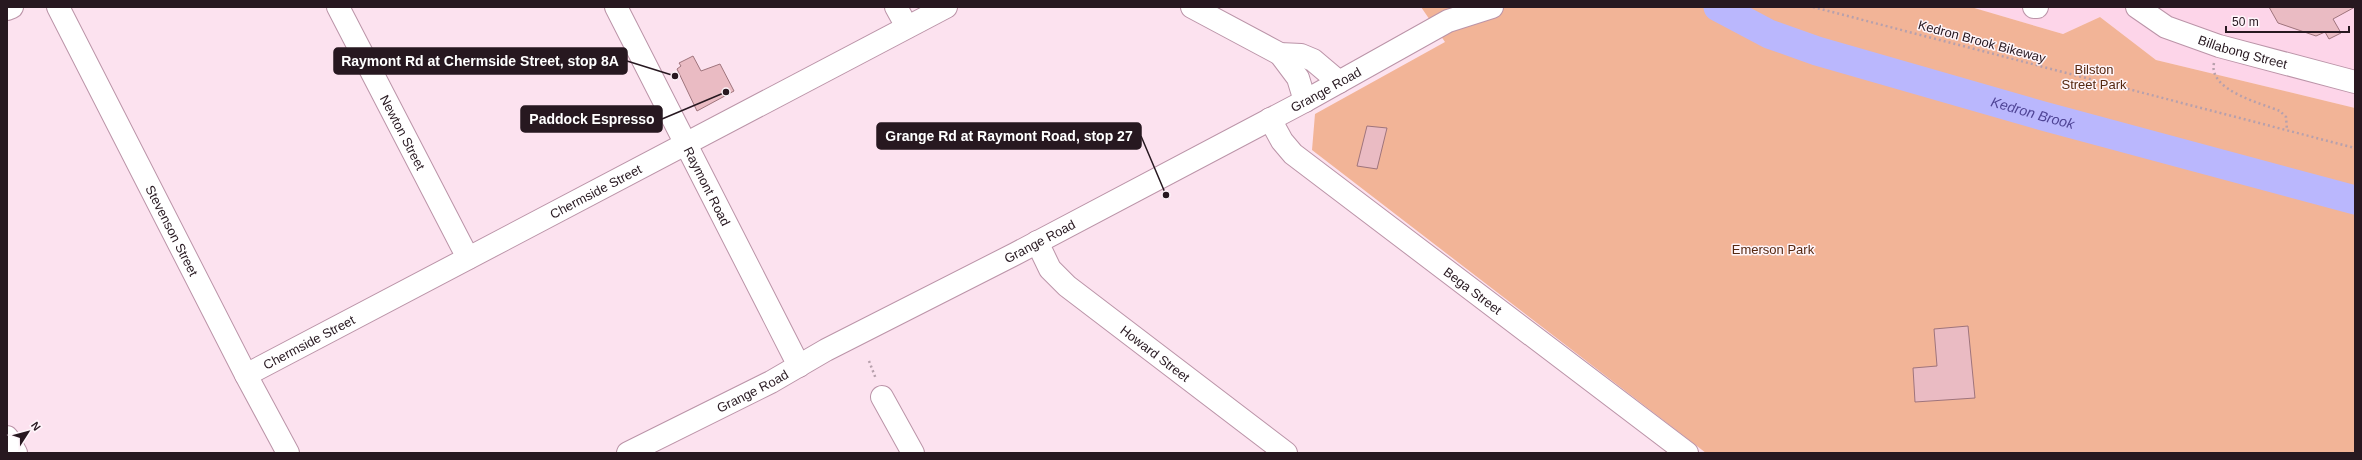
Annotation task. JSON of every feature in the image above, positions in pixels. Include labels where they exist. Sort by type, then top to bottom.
[{"type":"street","points":[[7,9],[12,7]]},
{"type":"street","name":"Stevenson Street","points":[[58,7],[246,375],[288,453]]},
{"type":"street","name":"Newton Street","points":[[338,7],[468,258]]},
{"type":"street","name":"Raymont Road","points":[[616,7],[799,366]]},
{"type":"street","points":[[896,7],[907,27]]},
{"type":"street","name":"Chermside Street","points":[[246,375],[946,7]]},
{"type":"street","points":[[1192,7],[1280,54],[1295,73],[1305,101]]},
{"type":"street","name":"Grange Road","points":[[630,452],[771,382],[1305,101],[1455,14],[1492,7]]},
{"type":"street","name":"Billabong Street","points":[[2137,7],[2166,27],[2218,46],[2355,82]]},
{"type":"street","points":[[1280,54],[1301,55],[1314,60],[1339,82]]},
{"type":"street","name":"Bega Street","points":[[1270,119],[1282,141],[1293,154],[1687,453]]},
{"type":"street","name":"Howard Street","points":[[1037,242],[1050,269],[1067,286],[1286,453]]},
{"type":"street","points":[[882,397],[913,453]]},
{"type":"street","points":[[7,437],[16,453]]},
{"type":"path","name":"Kedron Brook Bikeway","points":[[1813,7],[2355,148]]},
{"type":"path","points":[[2218,46],[2213,71],[2215,76],[2229,91],[2280,111],[2286,117],[2287,130]]},
{"type":"shaded area","points":[[1971,7],[2355,7],[2355,108],[2156,60],[2100,17],[2063,34]]},
{"type":"green space","name":"Emerson Park","points":[[1421,7],[1971,7],[2063,34],[2100,17],[2156,60],[2355,108],[2355,453],[1706,453],[1312,150],[1315,114],[1445,42]]},
{"type":"building","points":[[2269,7],[2355,7],[2333,19],[2341,33],[2329,39],[2325,32],[2316,36],[2278,23]]},
{"type":"building","points":[[693,56],[701,71],[720,64],[734,91],[697,111],[677,69],[681,66],[679,63]]},
{"type":"building","points":[[1367,126],[1387,128],[1377,169],[1357,166]]},
{"type":"building","points":[[1968,326],[1975,398],[1915,402],[1913,368],[1937,366],[1934,329]]},
{"type":"waterway","name":"Kedron Brook","points":[[1718,7],[1769,34],[1817,51],[2043,116],[2355,200]]},
{"type":"place","name":"Raymont Rd at Chermside Street, stop 8A","points":[[675,76]]},
{"type":"place","name":"Paddock Espresso","points":[[726,92]]},
{"type":"place","name":"Grange Rd at Raymont Road, stop 27","points":[[1166,195]]},
{"type":"park label","name":"Bilston Street Park","points":[[2094,76]]}]
